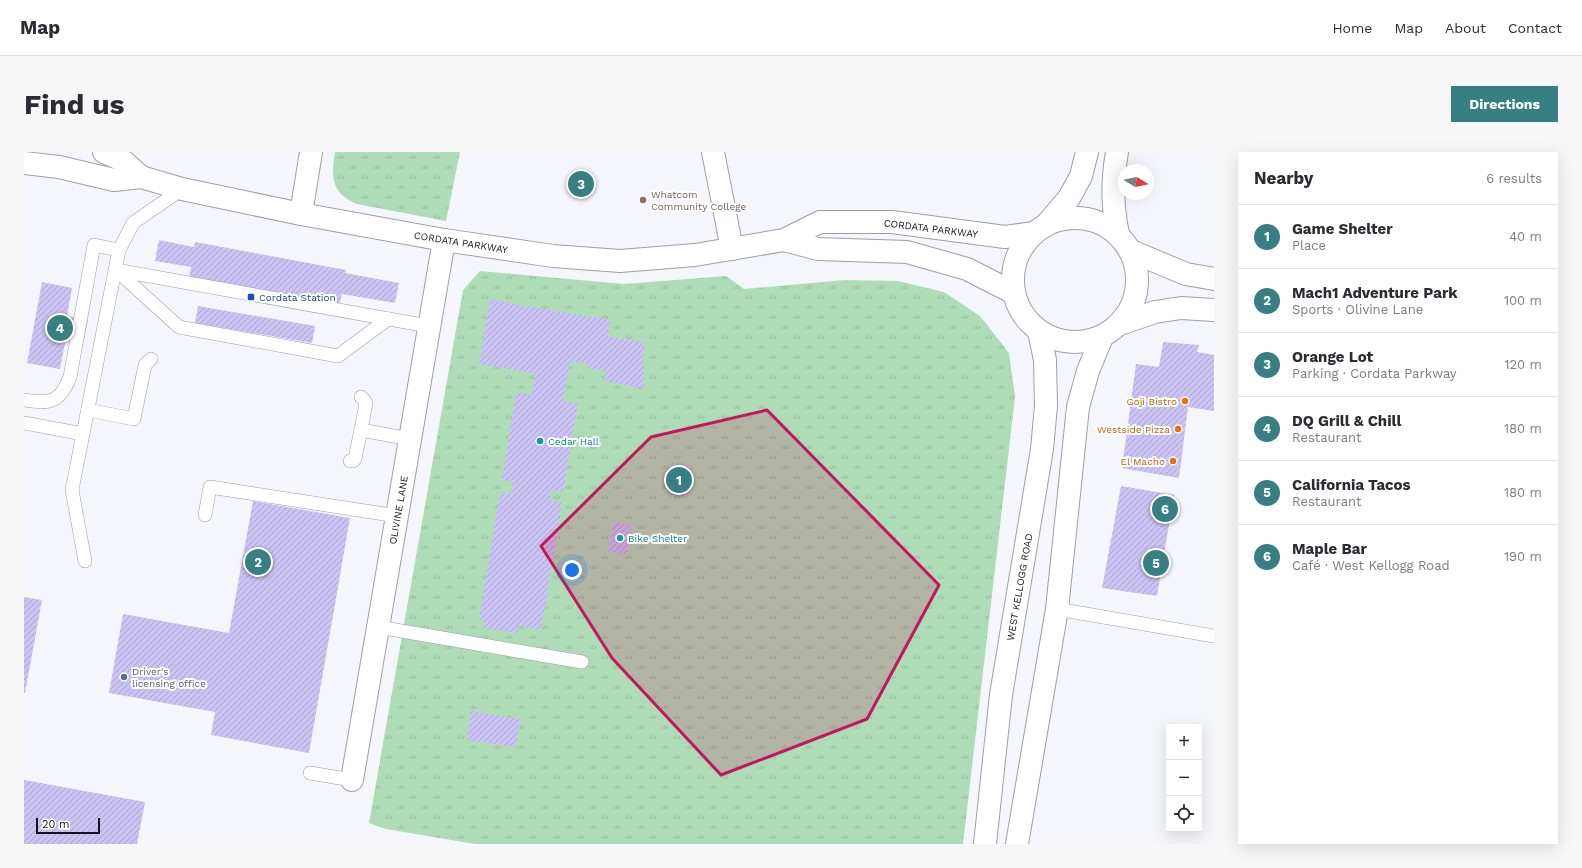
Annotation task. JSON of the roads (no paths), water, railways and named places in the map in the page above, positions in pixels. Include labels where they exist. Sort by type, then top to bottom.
[{"type":"street","name":"CORDATA PARKWAY","points":[[104,152],[122,160],[142,177]]},
{"type":"street","points":[[301,214],[311,152]]},
{"type":"street","points":[[713,152],[732,249]]},
{"type":"street","points":[[1087,152],[1081,176],[1069,198],[1024,245],[1016,260],[1013,276],[1014,293],[1023,314],[1039,331],[1054,339],[1070,343],[1086,342],[1102,337],[1120,324],[1155,312],[1181,308],[1214,310]]},
{"type":"street","points":[[1117,152],[1112,182],[1114,215],[1124,243],[1137,270],[1137,289],[1132,308],[1120,324]]},
{"type":"street","name":"CORDATA PARKWAY","points":[[24,164],[59,167],[114,180],[142,177],[182,189],[301,214],[444,240],[553,256],[620,261],[695,255],[784,240],[820,222],[892,222],[1005,236],[1040,229]]},
{"type":"street","points":[[1040,229],[1060,220],[1076,218],[1091,220],[1106,225],[1124,243],[1186,274],[1214,279]]},
{"type":"street","name":"OLIVINE LANE","points":[[352,780],[428,326],[444,240]]},
{"type":"street","name":"CORDATA PARKWAY","points":[[784,240],[818,249],[908,252],[967,269],[1014,293]]},
{"type":"street","name":"WEST KELLOGG ROAD","points":[[984,844],[1001,696],[1042,449],[1046,406],[1045,360],[1039,331]]},
{"type":"street","points":[[1017,844],[1057,610],[1078,407],[1088,371],[1102,337]]},
{"type":"lane","points":[[85,561],[72,490],[119,250],[133,224],[182,189]]},
{"type":"lane","points":[[24,400],[45,403],[57,399],[66,389],[70,377],[94,246],[119,250]]},
{"type":"lane","points":[[116,270],[428,326]]},
{"type":"lane","points":[[116,270],[179,327],[315,352],[338,356],[388,319]]},
{"type":"lane","points":[[88,410],[134,419],[145,365],[151,359]]},
{"type":"lane","points":[[350,461],[353,462],[355,459],[366,404],[361,397]]},
{"type":"lane","points":[[24,423],[84,434]]},
{"type":"lane","points":[[361,430],[410,439]]},
{"type":"lane","points":[[205,515],[210,487],[397,516]]},
{"type":"lane","points":[[1057,610],[1214,636]]},
{"type":"lane","points":[[378,627],[582,662]]},
{"type":"lane","points":[[310,772],[352,780]]},
{"type":"place","name":"Orange Lot","points":[[581,184]]},
{"type":"place","name":"Whatcom Community College","points":[[643,200]]},
{"type":"place","name":"Cordata Station","points":[[251,297]]},
{"type":"place","name":"DQ Grill & Chill","points":[[60,328]]},
{"type":"place","name":"Goji Bistro","points":[[1185,401]]},
{"type":"place","name":"Westside Pizza","points":[[1178,429]]},
{"type":"place","name":"Cedar Hall","points":[[540,441]]},
{"type":"place","name":"El Macho","points":[[1173,461]]},
{"type":"place","name":"Game Shelter","points":[[679,480]]},
{"type":"place","name":"Maple Bar","points":[[1165,509]]},
{"type":"place","name":"Bike Shelter","points":[[620,538]]},
{"type":"place","name":"Mach1 Adventure Park","points":[[258,562]]},
{"type":"place","name":"California Tacos","points":[[1156,563]]},
{"type":"place","name":"Driver's licensing office","points":[[124,677]]}]
